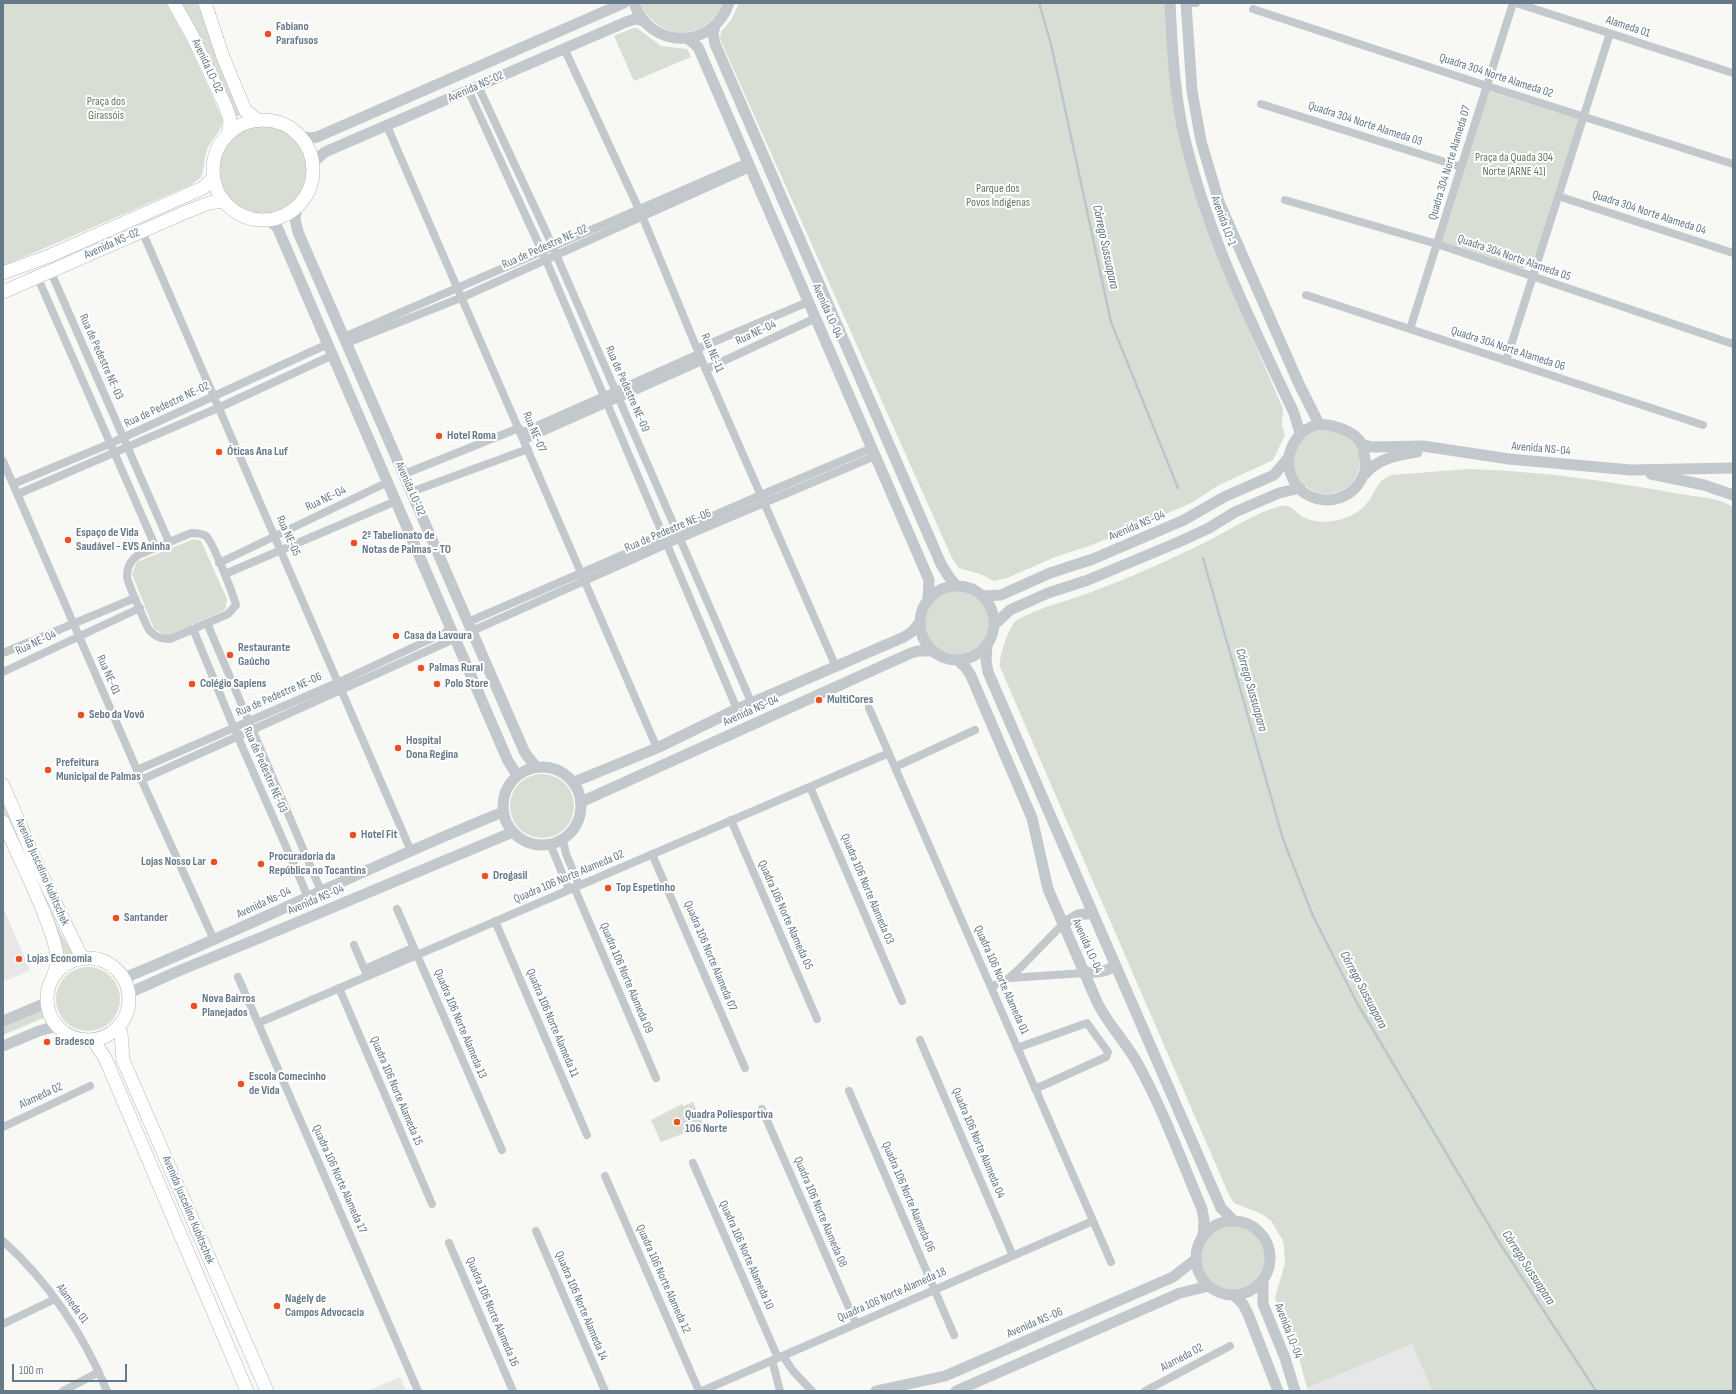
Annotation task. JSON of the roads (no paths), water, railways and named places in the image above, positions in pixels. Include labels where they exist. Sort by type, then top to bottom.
[{"type":"main road","name":"Avenida LO-02","points":[[174,3],[199,50],[225,105],[230,119],[229,133]]},
{"type":"main road","name":"Avenida LO-02","points":[[205,3],[224,57],[245,109],[257,120]]},
{"type":"main road","points":[[257,120],[280,123],[290,128],[307,146],[312,163],[313,173],[306,197],[297,207],[285,216],[268,220],[256,220],[243,216],[232,210],[223,201],[213,178],[215,154],[220,144],[229,133],[242,124],[257,120]]},
{"type":"main road","name":"Avenida NS-02","points":[[3,274],[49,256],[203,188],[213,178]]},
{"type":"main road","name":"Avenida NS-02","points":[[3,292],[50,270],[209,203],[223,201]]},
{"type":"main road","name":"Avenida Juscelino Kubitschek","points":[[3,785],[34,858],[82,958]]},
{"type":"main road","points":[[3,822],[48,927],[55,948],[57,962],[52,980],[48,1002],[53,1020],[57,1026],[73,1037],[93,1040],[106,1036],[118,1028],[126,1016],[129,993],[124,978],[114,966],[101,960],[82,958],[66,964],[52,980]]},
{"type":"main road","name":"Avenida Juscelino Kubitschek","points":[[118,1028],[120,1033],[123,1060],[267,1391]]},
{"type":"main road","name":"Avenida Juscelino Kubitschek","points":[[93,1040],[105,1058],[247,1391]]},
{"type":"street","name":"Avenida NS-02","points":[[299,136],[311,138],[317,137],[624,3]]},
{"type":"street","points":[[634,3],[644,21],[661,34],[672,37],[687,38],[702,34],[715,26],[724,15],[729,3]]},
{"type":"street","name":"Avenida LO-1","points":[[1170,3],[1174,66],[1182,125],[1197,184],[1214,234],[1234,285],[1294,413],[1300,433]]},
{"type":"street","name":"Avenida LO-1","points":[[1186,3],[1192,91],[1201,141],[1219,202],[1299,384],[1319,424]]},
{"type":"street","points":[[1191,3],[1196,3]]},
{"type":"street","name":"Quadra 304 Norte Alameda 07","points":[[1410,329],[1513,3]]},
{"type":"street","name":"Alameda 01","points":[[1516,3],[1733,73]]},
{"type":"street","name":"Quadra 304 Norte Alameda 02","points":[[1253,9],[1487,86],[1733,164]]},
{"type":"street","name":"Avenida NS-02","points":[[312,163],[323,154],[564,48],[626,22],[635,19],[644,21]]},
{"type":"street","name":"Avenida LO-04","points":[[715,26],[713,33],[715,44],[940,564],[956,585]]},
{"type":"street","points":[[1506,361],[1610,33]]},
{"type":"street","name":"Avenida LO-04","points":[[687,38],[698,47],[874,452],[926,574],[929,584],[928,599]]},
{"type":"street","name":"Rua NE-11","points":[[564,48],[643,218],[701,358],[836,667]]},
{"type":"street","name":"Rua de Pedestre NE-09","points":[[473,88],[552,247],[752,704]]},
{"type":"street","name":"Rua de Pedestre NE-09","points":[[473,88],[737,709]]},
{"type":"street","name":"Quadra 304 Norte Alameda 03","points":[[1261,104],[1461,167]]},
{"type":"street","name":"Rua NE-07","points":[[387,126],[459,287],[580,573],[657,748]]},
{"type":"street","name":"Rua de Pedestre NE-02","points":[[345,340],[459,287],[639,209],[749,165]]},
{"type":"street","name":"Rua de Pedestre NE-02","points":[[345,340],[463,297],[643,218],[749,165]]},
{"type":"street","name":"Quadra 304 Norte Alameda 04","points":[[1558,196],[1733,253]]},
{"type":"street","name":"Quadra 304 Norte Alameda 05","points":[[1285,200],[1437,244],[1733,344]]},
{"type":"street","name":"Avenida LO-02","points":[[297,207],[294,217],[298,232],[525,752],[536,767]]},
{"type":"street","name":"Avenida LO-02","points":[[268,220],[276,226],[280,233],[508,761],[517,775]]},
{"type":"street","name":"Rua NE-05","points":[[142,231],[411,852]]},
{"type":"street","name":"Rua de Pedestre NE-03","points":[[50,270],[169,542]]},
{"type":"street","points":[[37,276],[109,444],[156,548]]},
{"type":"street","name":"Quadra 304 Norte Alameda 06","points":[[1306,295],[1703,425]]},
{"type":"street","name":"Rua NE-04","points":[[701,358],[808,302]]},
{"type":"street","name":"Rua NE-04","points":[[701,358],[816,318]]},
{"type":"street","name":"Rua de Pedestre NE-02","points":[[13,484],[124,438],[328,344]]},
{"type":"street","name":"Rua de Pedestre NE-02","points":[[18,494],[218,408],[333,355]]},
{"type":"street","points":[[404,474],[522,434],[701,358]]},
{"type":"street","points":[[1319,424],[1335,426],[1351,434],[1362,444],[1365,474],[1354,489],[1338,499],[1326,500],[1313,498],[1294,482],[1290,470],[1289,457],[1292,444],[1300,433],[1319,424]]},
{"type":"street","name":"Avenida NS-04","points":[[1362,444],[1372,447],[1423,446],[1450,452]]},
{"type":"street","points":[[411,492],[528,449]]},
{"type":"street","name":"Avenida NS-04","points":[[1365,474],[1371,466],[1392,456],[1421,451],[1450,452],[1631,470],[1704,485],[1733,495]]},
{"type":"street","name":"Rua de Pedestre NE-06","points":[[470,626],[584,582],[666,540],[676,532],[760,494],[874,452]]},
{"type":"street","name":"Rua de Pedestre NE-06","points":[[470,626],[580,573],[666,540],[680,540],[874,452]]},
{"type":"street","name":"Avenida NS-04","points":[[983,596],[1001,595],[1046,575],[1093,559],[1188,518],[1224,497],[1274,475],[1289,457]]},
{"type":"street","name":"Rua NE-01","points":[[3,461],[141,780],[214,940]]},
{"type":"street","name":"Avenida NS-04","points":[[1631,470],[1701,467],[1733,468]]},
{"type":"street","name":"Rua NE-04","points":[[219,563],[388,482]]},
{"type":"street","points":[[994,625],[1010,610],[1048,593],[1088,580],[1185,539],[1209,528],[1235,512],[1279,493],[1300,488]]},
{"type":"street","points":[[225,574],[396,500]]},
{"type":"street","points":[[191,533],[200,533],[207,537],[225,574],[236,605],[228,614],[170,639],[161,639],[149,630],[126,578],[128,567],[132,560],[169,542],[191,533]]},
{"type":"street","points":[[928,599],[941,589],[956,585],[970,588],[983,596],[992,609],[994,625],[992,637],[987,645],[976,655],[957,660]]},
{"type":"street","name":"Rua NE-04","points":[[3,652],[135,598]]},
{"type":"street","name":"Avenida NS-04","points":[[574,782],[657,748],[737,709],[752,704],[907,635],[920,622],[921,612],[928,599]]},
{"type":"street","name":"Rua NE-04","points":[[3,672],[140,608]]},
{"type":"street","points":[[920,622],[922,637],[933,651]]},
{"type":"street","name":"Rua de Pedestre NE-03","points":[[207,623],[321,891]]},
{"type":"street","name":"Rua de Pedestre NE-03","points":[[193,629],[234,728],[308,897]]},
{"type":"street","name":"Rua de Pedestre NE-06","points":[[141,780],[238,737],[340,686],[454,634]]},
{"type":"street","name":"Avenida LO-04","points":[[987,645],[986,660],[988,672],[1221,1208],[1232,1220]]},
{"type":"street","name":"Avenida NS-04","points":[[581,802],[913,652],[933,651],[944,658],[957,660]]},
{"type":"street","name":"Avenida LO-04","points":[[957,660],[966,668],[971,676],[1032,818],[1047,885],[1084,973],[1104,1015],[1134,1057],[1154,1098],[1202,1209],[1204,1218],[1203,1236]]},
{"type":"street","name":"Rua de Pedestre NE-06","points":[[137,770],[248,721],[340,686]]},
{"type":"street","name":"Quadra 106 Norte Alameda 01","points":[[869,708],[1111,1262]]},
{"type":"street","points":[[895,767],[975,730]]},
{"type":"street","name":"Quadra 106 Norte Alameda 02","points":[[258,1023],[338,988],[366,972],[417,955],[889,753]]},
{"type":"street","points":[[536,767],[561,771],[574,782],[581,802],[577,823],[570,834],[563,840],[551,846],[540,846],[529,843],[513,832],[503,812],[505,791],[517,775],[536,767]]},
{"type":"street","name":"Quadra 106 Norte Alameda 03","points":[[810,787],[902,1001]]},
{"type":"street","name":"Avenida Ns-04","points":[[124,978],[214,940],[321,891],[503,812]]},
{"type":"street","name":"Quadra 106 Norte Alameda 05","points":[[731,820],[817,1019]]},
{"type":"street","name":"Avenida NS-04","points":[[129,993],[513,832]]},
{"type":"street","points":[[563,840],[574,888]]},
{"type":"street","points":[[551,846],[574,888]]},
{"type":"street","name":"Quadra 106 Norte Alameda 07","points":[[652,854],[745,1068]]},
{"type":"street","name":"Quadra 106 Norte Alameda 09","points":[[574,888],[656,1078]]},
{"type":"street","name":"Quadra 106 Norte Alameda 13","points":[[397,909],[502,1150]]},
{"type":"street","points":[[1009,978],[1063,924],[1078,915],[1093,913]]},
{"type":"street","name":"Quadra 106 Norte Alameda 11","points":[[495,921],[587,1135]]},
{"type":"street","points":[[354,945],[366,972],[408,950]]},
{"type":"street","points":[[991,986],[1009,978],[1102,971],[1112,967],[1115,964]]},
{"type":"street","name":"Quadra 106 Norte Alameda 17","points":[[238,977],[418,1391]]},
{"type":"street","name":"Quadra 106 Norte Alameda 15","points":[[338,988],[432,1204]]},
{"type":"street","points":[[3,1021],[48,1002]]},
{"type":"street","points":[[1018,1048],[1086,1023],[1108,1052],[1106,1057],[1035,1089]]},
{"type":"street","points":[[3,1046],[39,1031],[57,1026]]},
{"type":"street","name":"Quadra 106 Norte Alameda 04","points":[[920,1040],[1013,1256]]},
{"type":"street","name":"Alameda 02","points":[[3,1127],[90,1086]]},
{"type":"street","name":"Quadra 106 Norte Alameda 06","points":[[849,1091],[954,1335]]},
{"type":"street","name":"Quadra 106 Norte Alameda 08","points":[[762,1109],[856,1324]]},
{"type":"street","name":"Quadra 106 Norte Alameda 10","points":[[693,1162],[778,1358]]},
{"type":"street","name":"Quadra 106 Norte Alameda 12","points":[[605,1176],[700,1391]]},
{"type":"street","points":[[1232,1220],[1251,1225],[1260,1232],[1266,1240],[1269,1249],[1270,1261],[1263,1281],[1248,1292],[1234,1295],[1223,1294],[1209,1286],[1199,1272],[1196,1259],[1198,1247],[1203,1236],[1216,1225],[1232,1220]]},
{"type":"street","name":"Quadra 106 Norte Alameda 18","points":[[700,1391],[1093,1221]]},
{"type":"street","name":"Quadra 106 Norte Alameda 14","points":[[536,1231],[605,1391]]},
{"type":"street","name":"Alameda 01","points":[[3,1241],[18,1254],[54,1299],[81,1338],[107,1391]]},
{"type":"street","name":"Quadra 106 Norte Alameda 16","points":[[449,1243],[513,1391]]},
{"type":"street","name":"Avenida NS-06","points":[[876,1391],[945,1376],[1173,1277],[1196,1259]]},
{"type":"street","name":"Avenida LO-04","points":[[1263,1281],[1263,1304],[1285,1358],[1295,1391]]},
{"type":"street","points":[[956,1391],[1180,1293],[1209,1286]]},
{"type":"street","points":[[1234,1295],[1243,1304],[1248,1314],[1278,1391]]},
{"type":"street","points":[[3,1324],[54,1299]]},
{"type":"street","name":"Alameda 02","points":[[1145,1391],[1230,1346]]},
{"type":"street","points":[[778,1358],[780,1391]]},
{"type":"street","points":[[778,1358],[812,1391]]},
{"type":"street","points":[[63,1391],[99,1372]]},
{"type":"waterway","name":"Córrego Sussuapara","points":[[1039,3],[1051,44],[1111,322],[1178,488]]},
{"type":"waterway","name":"Córrego Sussuapara","points":[[1203,558],[1283,839],[1313,916],[1357,1003],[1499,1242],[1596,1391]]},
{"type":"place","name":"Fabiano Parafusos","points":[[268,34]]},
{"type":"place","name":"Hotel Roma","points":[[439,436]]},
{"type":"place","name":"Óticas Ana Luf","points":[[219,452]]},
{"type":"place","name":"Espaço de Vida Saudável - EVS Aninha","points":[[68,540]]},
{"type":"place","name":"2º Tabelionato de Notas de Palmas - TO","points":[[354,543]]},
{"type":"place","name":"Casa da Lavoura","points":[[396,636]]},
{"type":"place","name":"Restaurante Gaúcho","points":[[230,655]]},
{"type":"place","name":"Palmas Rural","points":[[421,668]]},
{"type":"place","name":"Colégio Sapiens","points":[[192,684]]},
{"type":"place","name":"Polo Store","points":[[437,684]]},
{"type":"place","name":"MultiCores","points":[[819,700]]},
{"type":"place","name":"Sebo da Vovó","points":[[81,715]]},
{"type":"place","name":"Hospital Dona Regina","points":[[398,748]]},
{"type":"place","name":"Prefeitura Municipal de Palmas","points":[[48,770]]},
{"type":"place","name":"Hotel Fit","points":[[353,835]]},
{"type":"place","name":"Lojas Nosso Lar","points":[[214,862]]},
{"type":"place","name":"Procuradoria da República no Tocantins","points":[[261,864]]},
{"type":"place","name":"Drogasil","points":[[485,876]]},
{"type":"place","name":"Top Espetinho","points":[[608,888]]},
{"type":"place","name":"Santander","points":[[116,918]]},
{"type":"place","name":"Lojas Economia","points":[[19,959]]},
{"type":"place","name":"Nova Bairros Planejados","points":[[194,1006]]},
{"type":"place","name":"Bradesco","points":[[47,1042]]},
{"type":"place","name":"Escola Comecinho de Vida","points":[[241,1084]]},
{"type":"place","name":"Quadra Poliesportiva 106 Norte","points":[[677,1122]]},
{"type":"place","name":"Nagely de Campos Advocacia","points":[[277,1306]]},
{"type":"park label","name":"Praça dos Girassóis","points":[[106,109]]},
{"type":"park label","name":"Praça da Quada 304 Norte (ARNE 41)","points":[[1514,165]]},
{"type":"park label","name":"Parque dos Povos Indígenas","points":[[998,196]]}]
